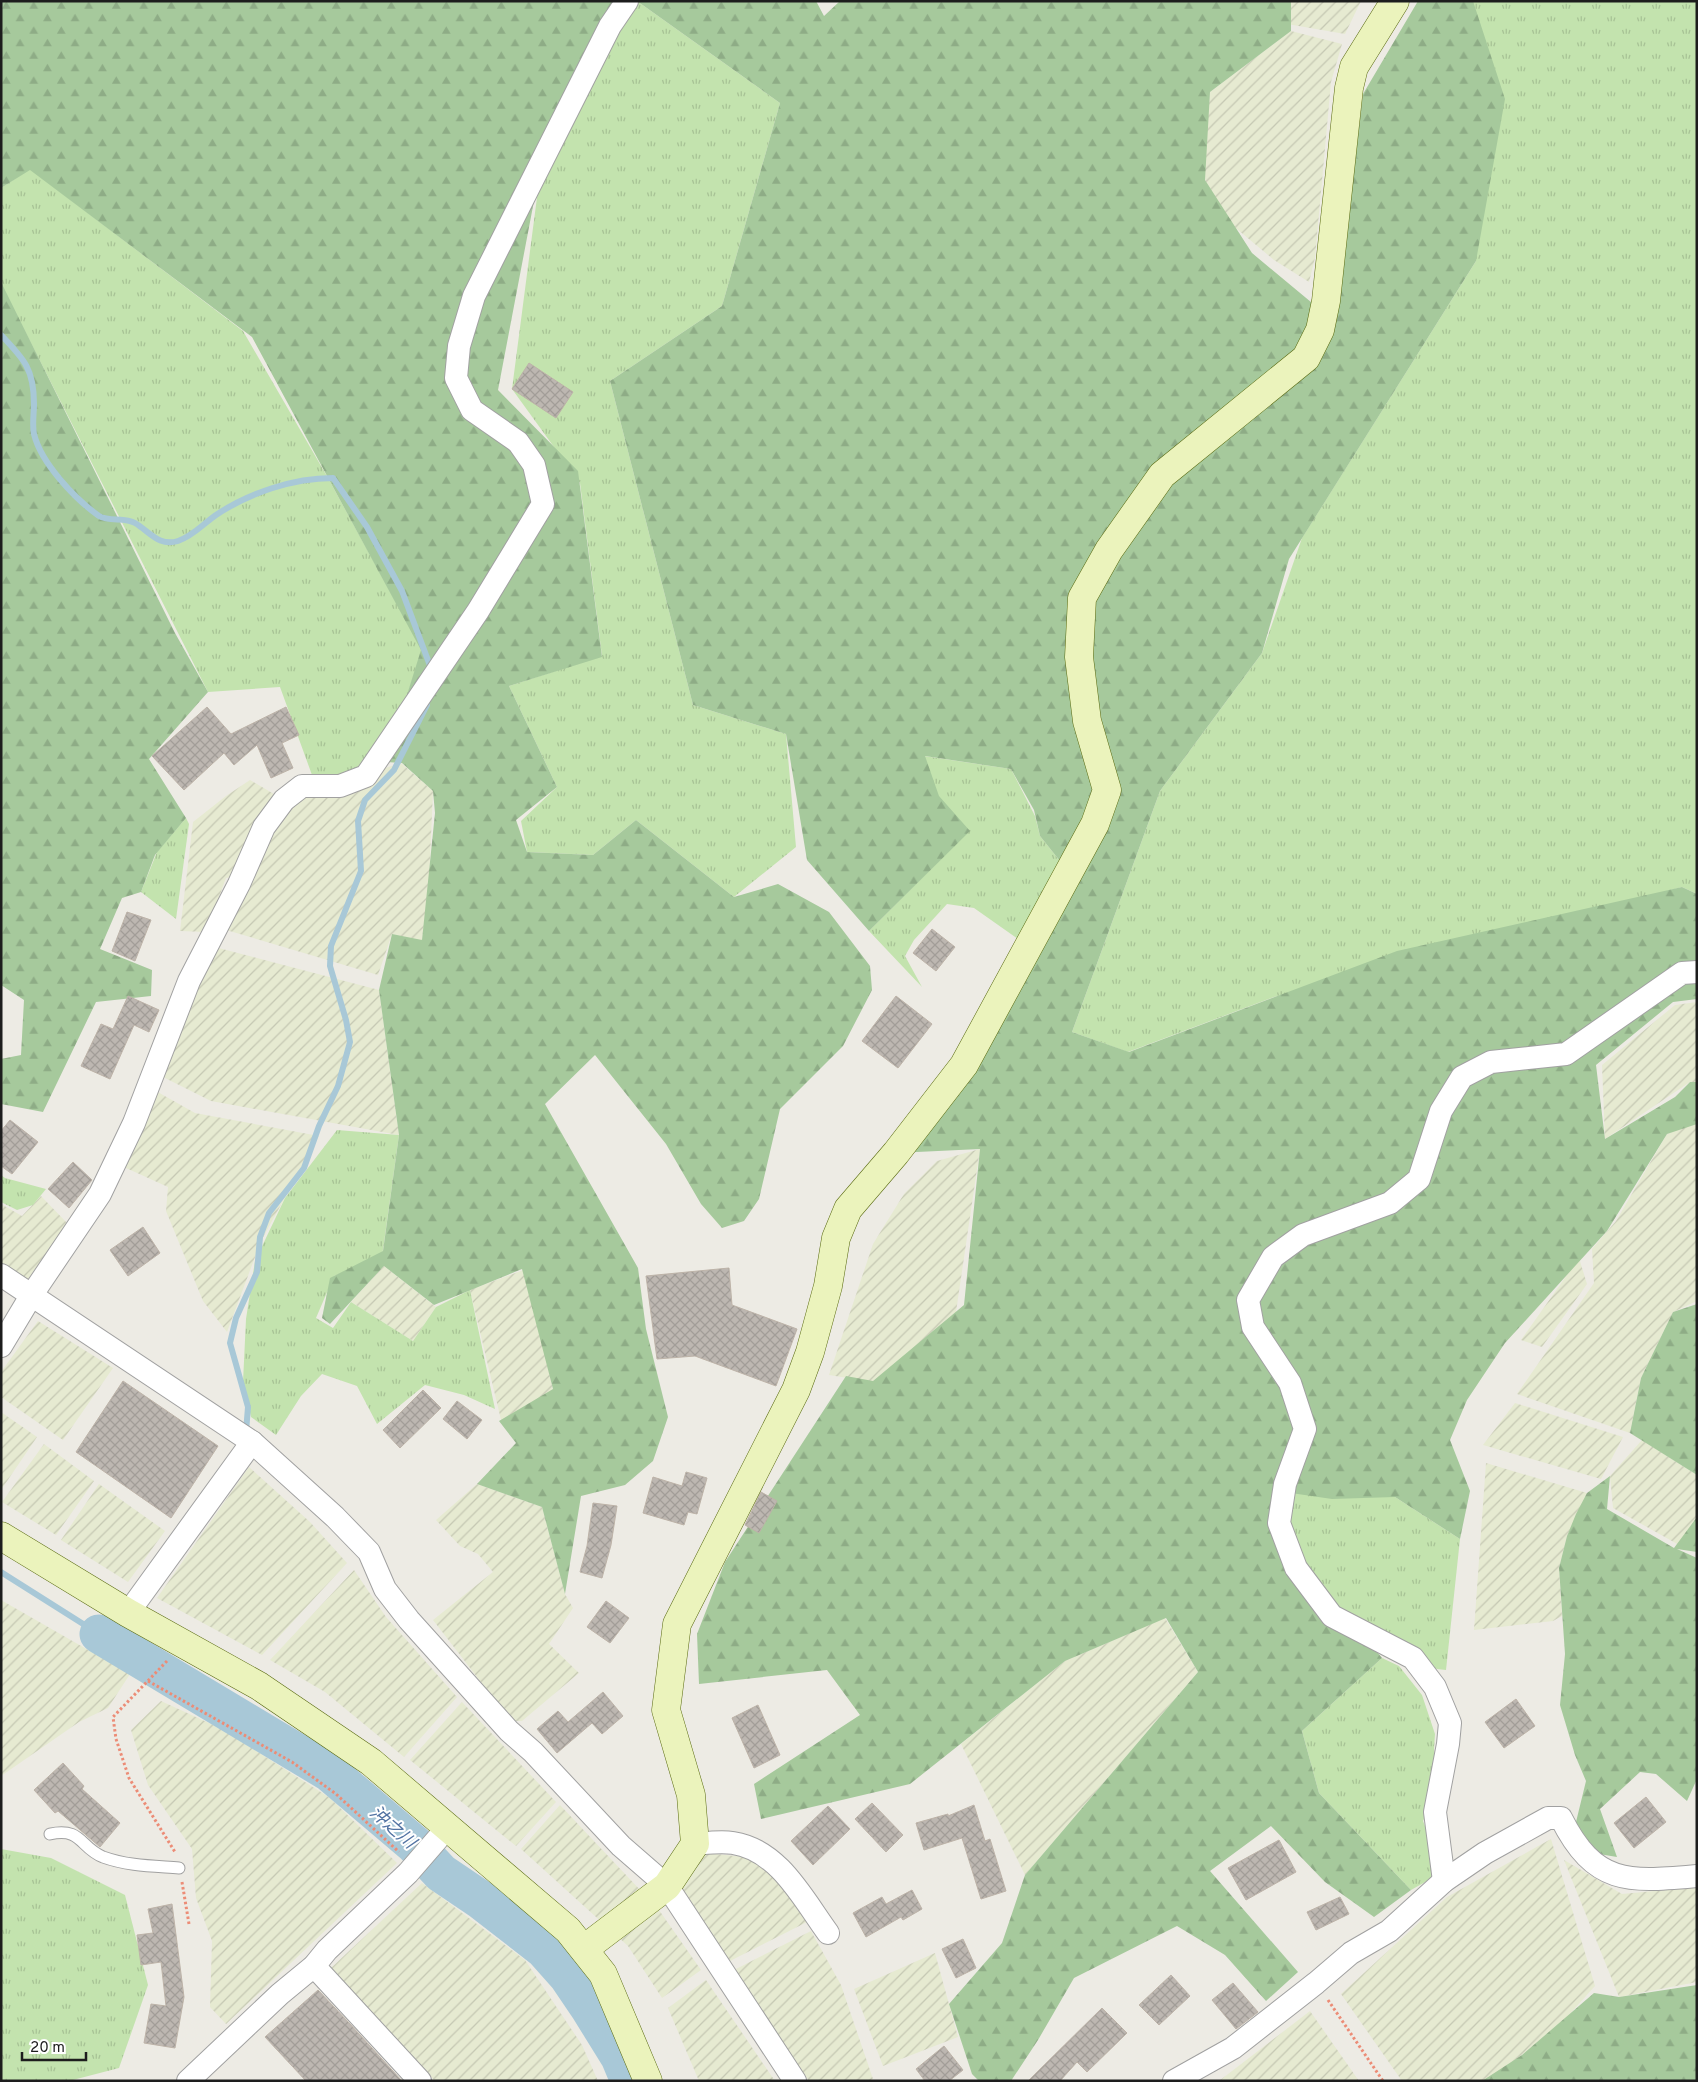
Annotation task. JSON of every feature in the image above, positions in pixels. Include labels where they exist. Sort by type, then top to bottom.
[{"type":"street","points":[[1,1346],[31,1296],[100,1194],[134,1123],[189,981],[239,884],[264,827],[284,800],[302,786],[340,786],[366,776],[478,611],[543,504],[534,465],[518,442],[472,410],[456,378],[459,346],[474,296],[610,26],[627,1]]},
{"type":"street","points":[[584,1949],[667,1886],[695,1844],[691,1795],[666,1710],[677,1624],[796,1390],[810,1352],[828,1286],[836,1238],[848,1209],[896,1153],[964,1065],[1095,824],[1107,790],[1087,721],[1079,657],[1082,598],[1109,550],[1162,476],[1306,358],[1320,330],[1326,301],[1349,88],[1354,68],[1395,1]]},
{"type":"street","points":[[1444,1881],[1434,1812],[1448,1744],[1450,1723],[1435,1687],[1413,1658],[1332,1616],[1296,1568],[1279,1523],[1285,1484],[1305,1430],[1290,1383],[1253,1327],[1248,1300],[1273,1258],[1303,1235],[1390,1203],[1419,1179],[1441,1111],[1462,1077],[1491,1062],[1566,1054],[1682,973],[1697,972]]},
{"type":"street","points":[[1,1275],[252,1442],[335,1517],[369,1552],[385,1589],[410,1620],[509,1731],[532,1752],[620,1846],[667,1886],[795,2081]]},
{"type":"street","points":[[128,1613],[252,1442]]},
{"type":"street","points":[[1,1536],[128,1613],[260,1686],[371,1762],[541,1906],[584,1949],[603,1974],[648,2081]]},
{"type":"street","points":[[1174,2081],[1232,2048],[1316,1983],[1351,1953],[1389,1931],[1444,1881],[1486,1853],[1548,1818],[1561,1818],[1572,1840],[1600,1869],[1623,1878],[1651,1880],[1697,1876]]},
{"type":"street","points":[[188,2081],[280,1994],[314,1966],[327,1950],[413,1867],[447,1828]]},
{"type":"street","points":[[695,1844],[732,1842],[755,1849],[776,1862],[828,1933]]},
{"type":"street","points":[[314,1966],[420,2081]]},
{"type":"lane","points":[[50,1834],[64,1831],[77,1836],[100,1856],[128,1865],[179,1868]]},
{"type":"path","points":[[180,1642],[164,1666],[113,1717],[116,1739],[128,1778],[170,1844],[179,1868],[190,1924]]},
{"type":"path","points":[[148,1681],[292,1762],[342,1800],[413,1867]]},
{"type":"path","points":[[1316,1983],[1383,2081]]},
{"type":"green space","points":[[1,1],[628,1],[542,159],[498,390],[578,471],[602,657],[509,686],[557,787],[516,820],[527,852],[593,855],[636,820],[734,897],[778,884],[829,912],[870,966],[872,990],[843,1046],[780,1109],[759,1199],[744,1221],[722,1228],[701,1204],[666,1144],[595,1055],[545,1104],[638,1268],[646,1329],[668,1417],[653,1461],[625,1485],[581,1496],[565,1594],[542,1507],[477,1484],[516,1443],[499,1421],[553,1389],[522,1269],[434,1305],[384,1266],[330,1324],[322,1318],[330,1278],[383,1251],[399,1135],[379,990],[392,934],[422,940],[435,813],[433,791],[402,763],[386,762],[421,650],[252,337],[30,170],[1,188]]},
{"type":"green space","points":[[637,1],[780,103],[722,306],[610,381],[693,705],[786,734],[796,847],[734,897],[636,820],[593,855],[527,852],[521,821],[557,787],[509,686],[602,656],[580,483],[512,389],[542,159]]},
{"type":"green space","points":[[637,1],[816,1],[824,16],[840,1],[1291,1],[1291,31],[1210,92],[1205,180],[1252,253],[1335,322],[1363,94],[1418,1],[1473,1],[1505,99],[1476,261],[1289,559],[1262,653],[1160,791],[1072,1032],[1129,1052],[1397,951],[1682,887],[1697,894],[1697,999],[1673,1002],[1596,1065],[1605,1139],[1675,1097],[1690,1082],[1697,1082],[1697,1124],[1667,1134],[1607,1231],[1505,1343],[1467,1400],[1450,1440],[1470,1491],[1460,1539],[1395,1497],[1332,1499],[1284,1492],[1287,1543],[1382,1658],[1302,1731],[1319,1793],[1411,1890],[1374,1917],[1325,1882],[1271,1826],[1210,1871],[1298,1972],[1266,2001],[1225,1955],[1177,1926],[1074,1978],[1038,2040],[1011,2081],[979,2081],[972,2074],[949,2004],[1002,1943],[1025,1875],[1198,1672],[1166,1618],[1065,1661],[910,1784],[761,1819],[754,1784],[860,1715],[827,1670],[699,1684],[697,1634],[725,1562],[846,1376],[873,1381],[964,1305],[980,1149],[896,1153],[1066,877],[1060,861],[1040,836],[1034,810],[1011,769],[925,756],[939,796],[970,831],[869,931],[807,860],[786,734],[693,705],[610,381],[722,306],[780,103]]},
{"type":"green space","points":[[1288,1],[1361,1],[1345,34],[1287,24]]},
{"type":"green space","points":[[1469,1],[1697,1],[1697,894],[1682,887],[1274,997],[1128,1052],[1072,1032],[1160,791],[1262,653],[1302,538],[1476,261]]},
{"type":"green space","points":[[1291,31],[1342,44],[1331,82],[1315,258],[1309,282],[1274,260],[1219,214],[1202,172],[1210,92]]},
{"type":"green space","points":[[30,169],[243,331],[328,478],[422,650],[384,767],[316,786],[280,687],[208,692],[1,284],[1,188]]},
{"type":"green space","points":[[1,282],[175,633],[208,692],[149,759],[186,818],[155,855],[141,892],[122,898],[100,949],[152,970],[151,996],[96,1002],[43,1112],[1,1104],[1,1059],[21,1055],[24,1000],[1,985]]},
{"type":"green space","points":[[924,756],[1011,769],[1035,816],[1040,836],[1060,861],[1025,944],[974,908],[947,904],[914,940],[905,956],[922,987],[869,931],[969,831],[935,800]]},
{"type":"green space","points":[[401,763],[433,791],[429,882],[422,941],[392,934],[378,975],[216,927],[243,875],[226,878],[206,932],[180,931],[193,822],[226,796],[250,780],[284,800]]},
{"type":"green space","points":[[186,818],[189,824],[176,919],[141,892],[157,852]]},
{"type":"green space","points":[[207,945],[379,990],[399,1135],[211,1101],[153,1072]]},
{"type":"green space","points":[[1697,1002],[1697,1082],[1690,1082],[1605,1139],[1602,1065],[1675,1005]]},
{"type":"green space","points":[[147,1086],[195,1113],[319,1136],[261,1241],[227,1332],[203,1301],[166,1211],[168,1187],[115,1163]]},
{"type":"green space","points":[[1692,1124],[1697,1124],[1697,1301],[1673,1312],[1641,1378],[1630,1433],[1517,1394],[1594,1283],[1592,1249],[1616,1221],[1667,1134]]},
{"type":"green space","points":[[337,1130],[399,1135],[382,1257],[334,1276],[316,1318],[333,1328],[351,1302],[413,1341],[436,1307],[470,1290],[495,1409],[464,1395],[425,1385],[377,1424],[357,1386],[322,1374],[301,1396],[276,1435],[251,1417],[243,1382],[246,1319],[255,1261],[285,1198]]},
{"type":"green space","points":[[980,1149],[956,1312],[873,1382],[829,1375],[873,1244],[904,1194],[937,1161]]},
{"type":"green space","points":[[1,1175],[5,1178],[46,1189],[33,1205],[17,1210],[1,1202]]},
{"type":"green space","points":[[41,1196],[67,1223],[26,1282],[1,1264],[1,1204],[22,1216]]},
{"type":"green space","points":[[1579,1258],[1587,1284],[1542,1347],[1521,1340]]},
{"type":"green space","points":[[384,1266],[436,1307],[413,1341],[351,1302]]},
{"type":"green space","points":[[526,1269],[553,1390],[502,1424],[470,1290]]},
{"type":"green space","points":[[1697,1304],[1697,1475],[1630,1433],[1641,1378],[1673,1312]]},
{"type":"green space","points":[[38,1321],[113,1368],[63,1440],[1,1397],[1,1372]]},
{"type":"green space","points":[[1515,1403],[1623,1437],[1601,1479],[1483,1445]]},
{"type":"green space","points":[[1,1412],[37,1437],[1,1490]]},
{"type":"green space","points":[[1642,1440],[1697,1475],[1697,1518],[1679,1545],[1613,1508],[1610,1476]]},
{"type":"green space","points":[[44,1444],[94,1481],[56,1535],[2,1502]]},
{"type":"green space","points":[[1486,1463],[1587,1493],[1567,1536],[1559,1568],[1562,1616],[1553,1621],[1474,1630]]},
{"type":"green space","points":[[249,1467],[310,1522],[347,1563],[262,1655],[157,1598]]},
{"type":"green space","points":[[1610,1476],[1607,1509],[1674,1548],[1697,1517],[1697,1552],[1677,1549],[1697,1558],[1697,1779],[1687,1801],[1656,1774],[1640,1772],[1600,1809],[1617,1857],[1593,1853],[1576,1822],[1586,1781],[1575,1755],[1560,1705],[1565,1654],[1559,1568],[1567,1536],[1587,1493]]},
{"type":"green space","points":[[99,1484],[165,1531],[128,1582],[61,1540]]},
{"type":"green space","points":[[477,1484],[542,1507],[565,1594],[573,1608],[549,1644],[579,1673],[522,1721],[511,1721],[433,1620],[493,1572],[478,1554],[460,1546],[436,1520]]},
{"type":"green space","points":[[1284,1492],[1395,1497],[1460,1539],[1446,1670],[1437,1669],[1332,1616],[1301,1575]]},
{"type":"green space","points":[[354,1570],[386,1617],[457,1697],[404,1757],[325,1692],[270,1660]]},
{"type":"green space","points":[[1,1600],[130,1674],[108,1708],[79,1722],[1,1776]]},
{"type":"green space","points":[[1165,1618],[1198,1672],[1025,1875],[961,1744],[1065,1661]]},
{"type":"green space","points":[[1382,1658],[1399,1666],[1422,1695],[1435,1734],[1434,1749],[1439,1787],[1423,1821],[1443,1872],[1411,1890],[1319,1793],[1302,1731]]},
{"type":"green space","points":[[161,1701],[222,1729],[330,1798],[397,1863],[226,2024],[210,2007],[212,1941],[196,1898],[192,1849],[148,1785],[131,1730]]},
{"type":"green space","points":[[462,1702],[556,1802],[516,1846],[410,1760]]},
{"type":"green space","points":[[560,1805],[659,1910],[701,1970],[662,1998],[628,1946],[521,1849]]},
{"type":"green space","points":[[1551,1839],[1595,1986],[1567,2017],[1510,2065],[1485,2081],[1402,2081],[1341,1994],[1447,1897]]},
{"type":"green space","points":[[1,1849],[51,1858],[125,1895],[148,1985],[119,2068],[69,2081],[1,2081]]},
{"type":"green space","points":[[706,1853],[745,1857],[771,1869],[807,1922],[728,1962],[677,1888]]},
{"type":"green space","points":[[1564,1860],[1622,1894],[1697,1887],[1697,1982],[1619,1997]]},
{"type":"green space","points":[[422,1883],[525,1960],[582,2045],[598,2081],[435,2081],[331,1968]]},
{"type":"green space","points":[[811,1931],[841,1985],[873,2079],[869,2081],[809,2081],[732,1971]]},
{"type":"green space","points":[[935,1953],[958,2037],[883,2066],[854,1989]]},
{"type":"green space","points":[[706,1980],[775,2081],[699,2081],[668,2008]]},
{"type":"green space","points":[[1697,1985],[1697,2081],[1482,2081],[1522,2055],[1594,1993],[1619,1997]]},
{"type":"green space","points":[[1310,2011],[1359,2081],[1219,2081]]},
{"type":"building","points":[[529,363],[573,392],[556,418],[512,389]]},
{"type":"building","points":[[207,707],[231,734],[286,707],[299,735],[282,743],[293,768],[271,778],[257,745],[234,765],[224,753],[184,790],[152,756]]},
{"type":"building","points":[[127,912],[151,920],[135,961],[112,951]]},
{"type":"building","points":[[932,929],[955,947],[936,971],[913,953]]},
{"type":"building","points":[[128,996],[159,1010],[149,1032],[134,1025],[110,1079],[81,1066],[101,1024],[113,1029]]},
{"type":"building","points":[[896,996],[932,1024],[898,1068],[862,1041]]},
{"type":"building","points":[[10,1120],[38,1142],[12,1174],[1,1166],[1,1131]]},
{"type":"building","points":[[73,1162],[92,1180],[69,1208],[48,1189]]},
{"type":"building","points":[[143,1227],[160,1253],[128,1276],[110,1250]]},
{"type":"building","points":[[729,1268],[732,1305],[797,1329],[776,1386],[695,1356],[657,1359],[646,1276]]},
{"type":"building","points":[[123,1381],[218,1446],[171,1518],[76,1452]]},
{"type":"building","points":[[423,1390],[441,1408],[400,1448],[383,1430]]},
{"type":"building","points":[[457,1401],[482,1420],[467,1439],[443,1419]]},
{"type":"building","points":[[686,1472],[707,1478],[697,1514],[688,1512],[684,1525],[643,1513],[653,1477],[682,1486]]},
{"type":"building","points":[[761,1492],[777,1501],[759,1533],[745,1525]]},
{"type":"building","points":[[593,1503],[617,1506],[611,1545],[602,1578],[580,1572],[587,1546]]},
{"type":"building","points":[[606,1601],[629,1618],[610,1643],[587,1627]]},
{"type":"building","points":[[603,1692],[623,1716],[602,1734],[592,1723],[557,1753],[537,1729],[558,1711],[568,1722]]},
{"type":"building","points":[[1516,1699],[1535,1726],[1504,1748],[1485,1722]]},
{"type":"building","points":[[758,1705],[780,1755],[754,1768],[732,1718]]},
{"type":"building","points":[[63,1763],[84,1786],[82,1789],[120,1823],[100,1847],[58,1811],[55,1813],[34,1790]]},
{"type":"building","points":[[1646,1797],[1666,1822],[1634,1848],[1614,1823]]},
{"type":"building","points":[[872,1803],[903,1835],[886,1852],[855,1819]]},
{"type":"building","points":[[974,1805],[985,1841],[990,1839],[1006,1891],[981,1899],[962,1838],[924,1850],[916,1823],[948,1814],[948,1816]]},
{"type":"building","points":[[828,1806],[850,1829],[813,1865],[791,1841]]},
{"type":"building","points":[[1279,1840],[1296,1872],[1246,1900],[1228,1868]]},
{"type":"building","points":[[912,1890],[922,1909],[903,1920],[901,1917],[866,1937],[853,1913],[882,1897],[886,1904]]},
{"type":"building","points":[[1340,1897],[1349,1914],[1316,1930],[1307,1912]]},
{"type":"building","points":[[172,1904],[184,1997],[175,2048],[144,2043],[151,2004],[166,2006],[161,1962],[141,1965],[137,1935],[153,1933],[148,1909]]},
{"type":"building","points":[[963,1939],[976,1968],[956,1978],[942,1949]]},
{"type":"building","points":[[1171,1975],[1190,1996],[1159,2025],[1139,2005]]},
{"type":"building","points":[[1233,1983],[1258,2012],[1236,2029],[1212,2000]]},
{"type":"building","points":[[318,1990],[402,2081],[306,2081],[265,2037]]},
{"type":"building","points":[[1102,2008],[1127,2033],[1087,2072],[1077,2062],[1060,2081],[1028,2081]]},
{"type":"building","points":[[944,2046],[963,2070],[949,2081],[925,2081],[916,2069]]},
{"type":"waterway","points":[[1,335],[22,358],[30,373],[34,392],[34,434],[44,457],[60,480],[90,509],[103,518],[131,521],[155,538],[165,542],[178,541],[198,530],[229,507],[257,494],[287,484],[333,478],[367,527],[402,591],[432,671]]},
{"type":"waterway","points":[[246,1432],[248,1407],[230,1343],[236,1318],[257,1272],[260,1237],[269,1213],[304,1168],[319,1126],[338,1086],[350,1042],[346,1020],[330,966],[331,946],[361,871],[358,821],[365,800],[394,770],[427,705]]},
{"type":"waterway","points":[[1,1572],[99,1634],[115,1612]]},
{"type":"waterway","name":"沖之川","points":[[99,1634],[329,1772],[415,1845],[441,1873],[481,1900],[544,1949],[568,1976],[589,2007],[620,2057],[630,2081]]}]
